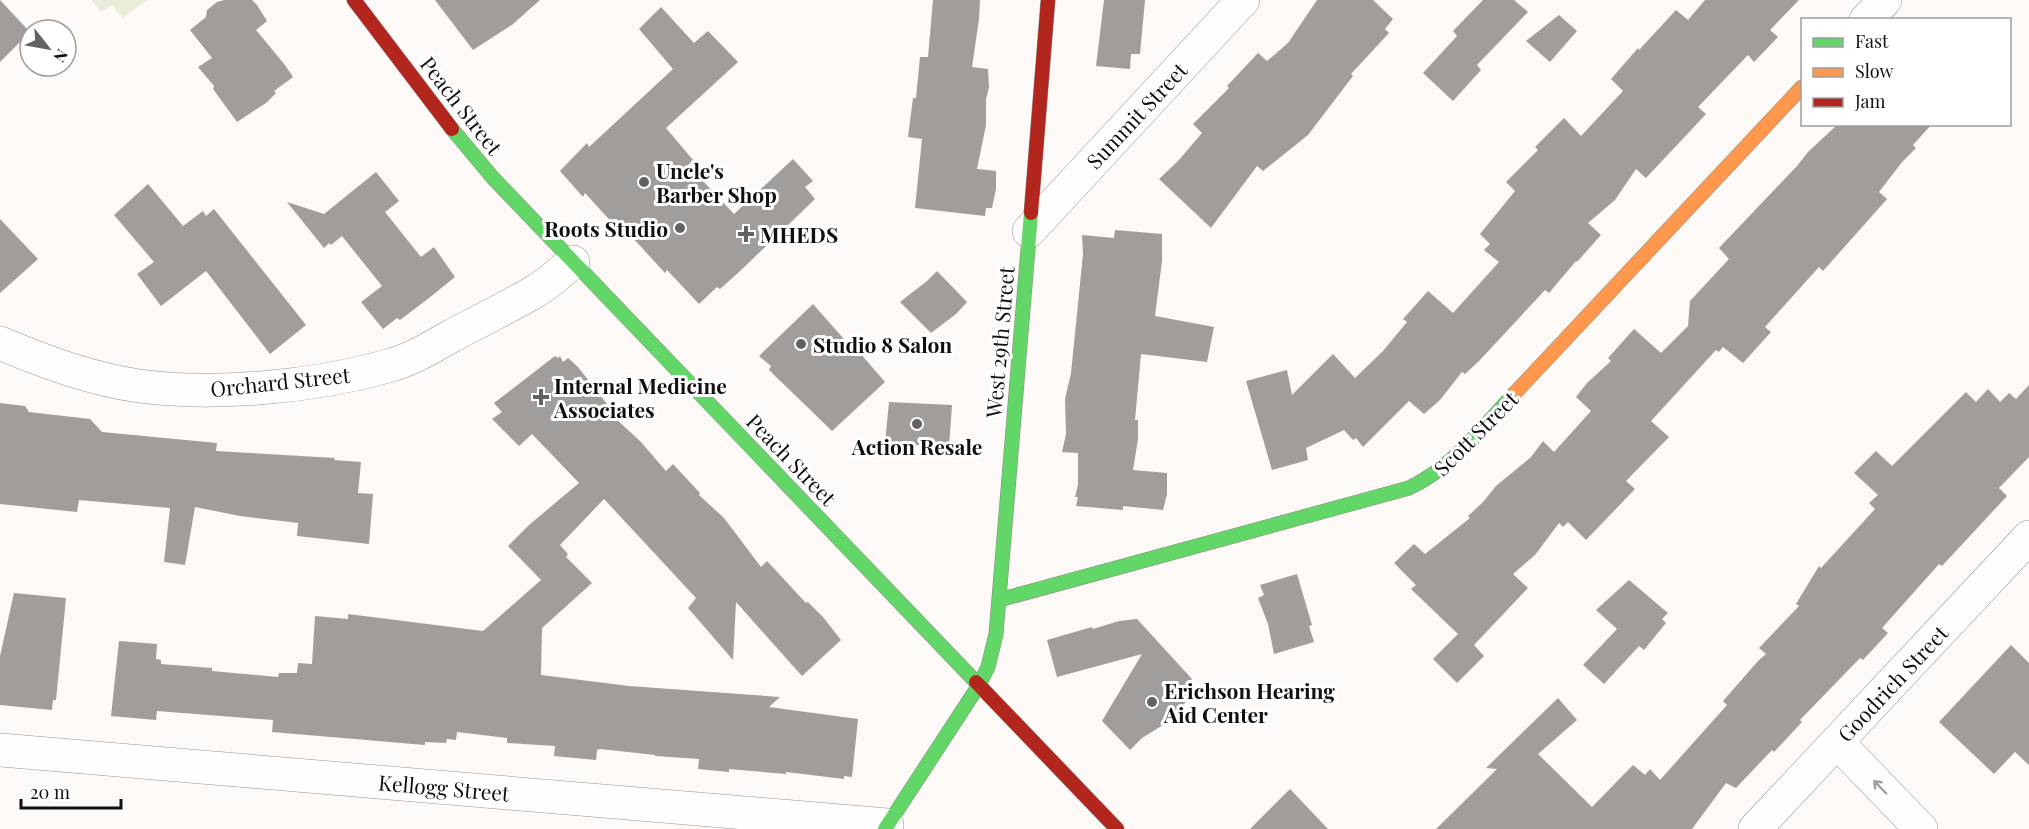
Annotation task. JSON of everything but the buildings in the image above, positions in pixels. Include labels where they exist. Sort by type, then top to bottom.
[{"type":"street","name":"Peach Street","points":[[354,0],[457,136],[494,178],[1117,829]]},
{"type":"street","name":"West 29th Street","points":[[886,827],[979,685],[993,650],[1048,0]]},
{"type":"street","name":"Summit Street","points":[[1029,231],[1243,0]]},
{"type":"street","points":[[1868,18],[1885,0]]},
{"type":"street","name":"Scott Street","points":[[999,600],[1409,488],[1428,479],[1453,458],[1801,89]]},
{"type":"street","name":"Orchard Street","points":[[0,343],[90,376],[138,386],[187,390],[238,390],[324,380],[389,366],[417,355],[536,291],[573,262]]},
{"type":"street","name":"Goodrich Street","points":[[1755,829],[2029,537]]},
{"type":"street","points":[[1837,742],[1921,829]]},
{"type":"street","name":"Kellogg Street","points":[[0,750],[886,827]]},
{"type":"green space","points":[[91,0],[147,0],[123,18],[112,5],[101,12]]},
{"type":"traffic: fast","points":[[452,129],[493,178],[976,682]]},
{"type":"traffic: fast","points":[[885,829],[979,685],[988,667],[996,634],[1031,213]]},
{"type":"traffic: fast","points":[[999,600],[1409,488],[1453,458],[1515,393]]},
{"type":"traffic: slow","points":[[1515,393],[1801,88]]},
{"type":"traffic: jam","points":[[354,0],[452,129]]},
{"type":"traffic: jam","points":[[1031,213],[1048,0]]},
{"type":"traffic: jam","points":[[976,682],[1117,829]]},
{"type":"place","name":"Uncle's Barber Shop","points":[[644,182]]},
{"type":"place","name":"Roots Studio","points":[[680,228]]},
{"type":"place","name":"MHEDS","points":[[746,234]]},
{"type":"place","name":"Studio 8 Salon","points":[[801,344]]},
{"type":"place","name":"Internal Medicine Associates","points":[[541,397]]},
{"type":"place","name":"Action Resale","points":[[917,424]]},
{"type":"place","name":"Erichson Hearing Aid Center","points":[[1152,702]]}]
